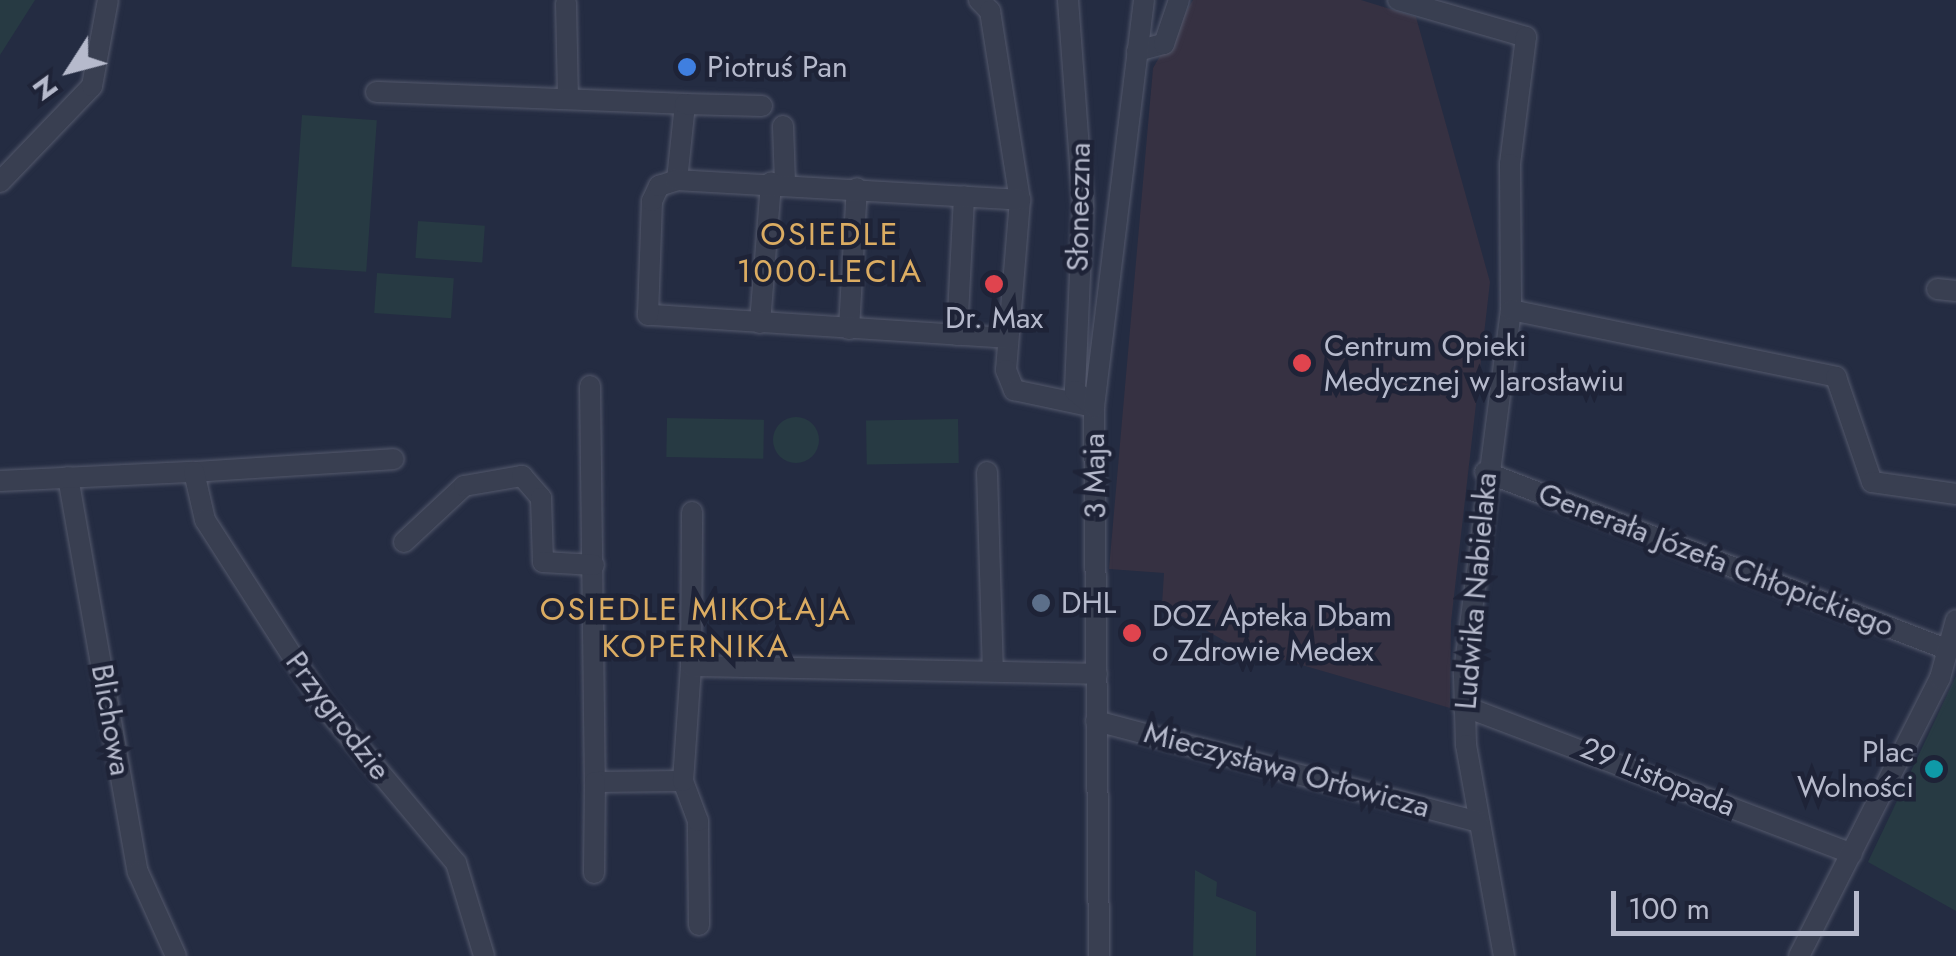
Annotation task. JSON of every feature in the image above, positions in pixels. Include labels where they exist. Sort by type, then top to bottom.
[{"type":"street","points":[[0,182],[92,86],[108,0]]},
{"type":"street","points":[[979,0],[990,11],[1020,200],[1008,338],[1014,390],[1094,407]]},
{"type":"street","name":"Słoneczna","points":[[1068,0],[1083,206],[1076,391],[1094,407]]},
{"type":"street","name":"3 Maja","points":[[1100,956],[1094,407],[1144,0]]},
{"type":"street","points":[[1137,51],[1164,44],[1179,0]]},
{"type":"street","name":"Ludwika Nabielaka","points":[[1398,0],[1526,38],[1510,164],[1511,310],[1485,472],[1464,706],[1477,822],[1504,956]]},
{"type":"street","points":[[566,3],[568,95]]},
{"type":"street","points":[[376,92],[544,102],[568,95],[762,106]]},
{"type":"street","points":[[677,180],[685,104]]},
{"type":"street","points":[[760,323],[782,126]]},
{"type":"street","points":[[1008,338],[648,315],[652,201],[659,186],[677,180],[778,182],[1020,200]]},
{"type":"street","points":[[850,329],[857,188]]},
{"type":"street","points":[[957,335],[964,196]]},
{"type":"street","points":[[1511,310],[1836,377],[1872,482],[1956,494]]},
{"type":"street","points":[[590,386],[594,874]]},
{"type":"street","points":[[0,482],[347,465],[394,459]]},
{"type":"street","name":"Przygrodzie","points":[[194,472],[205,520],[325,706],[456,863],[484,956]]},
{"type":"street","points":[[988,472],[993,670]]},
{"type":"street","name":"Generała Józefa Chłopickiego","points":[[1485,472],[1947,648]]},
{"type":"street","points":[[404,542],[464,486],[522,476],[541,498],[543,562],[594,565]]},
{"type":"street","name":"Blichowa","points":[[68,477],[138,872],[176,956]]},
{"type":"street","points":[[692,512],[690,666],[683,781],[698,821],[699,925]]},
{"type":"street","points":[[1800,956],[1852,854],[1947,648],[1956,620]]},
{"type":"street","points":[[690,666],[1097,674]]},
{"type":"street","name":"29 Listopada","points":[[1464,706],[1852,854]]},
{"type":"street","name":"Mieczysława Orłowicza","points":[[1096,721],[1477,822]]},
{"type":"street","points":[[595,782],[683,781]]},
{"type":"shaded area","points":[[0,0],[35,0],[0,55]]},
{"type":"shaded area","name":"Centrum Opieki Medycznej w Jarosławiu","points":[[1193,0],[1361,0],[1416,17],[1490,282],[1451,622],[1450,708],[1230,644],[1162,605],[1164,573],[1109,569],[1153,68]]},
{"type":"shaded area","points":[[302,115],[377,120],[366,272],[291,267]]},
{"type":"shaded area","points":[[418,221],[485,226],[482,263],[415,258]]},
{"type":"shaded area","points":[[377,273],[454,278],[451,318],[374,313]]},
{"type":"shaded area","points":[[796,417],[812,424],[819,440],[812,456],[796,463],[780,456],[773,440],[780,424]]},
{"type":"shaded area","points":[[667,418],[764,420],[763,459],[666,457]]},
{"type":"shaded area","points":[[958,419],[959,463],[867,465],[866,421]]},
{"type":"shaded area","name":"Plac Wolności","points":[[1956,676],[1956,911],[1868,862]]},
{"type":"shaded area","points":[[1195,870],[1217,882],[1216,896],[1256,912],[1256,956],[1193,956]]},
{"type":"place","name":"Piotruś Pan","points":[[687,67]]},
{"type":"place","name":"Dr. Max","points":[[994,284]]},
{"type":"place","name":"Centrum Opieki Medycznej w Jarosławiu","points":[[1302,363]]},
{"type":"place","name":"DHL","points":[[1041,603]]},
{"type":"place","name":"DOZ Apteka Dbam o Zdrowie Medex","points":[[1132,633]]},
{"type":"place","name":"Plac Wolności","points":[[1934,769]]},
{"type":"district","name":"OSIEDLE 1000-LECIA","points":[[830,254]]},
{"type":"district","name":"OSIEDLE MIKOŁAJA KOPERNIKA","points":[[696,628]]}]
